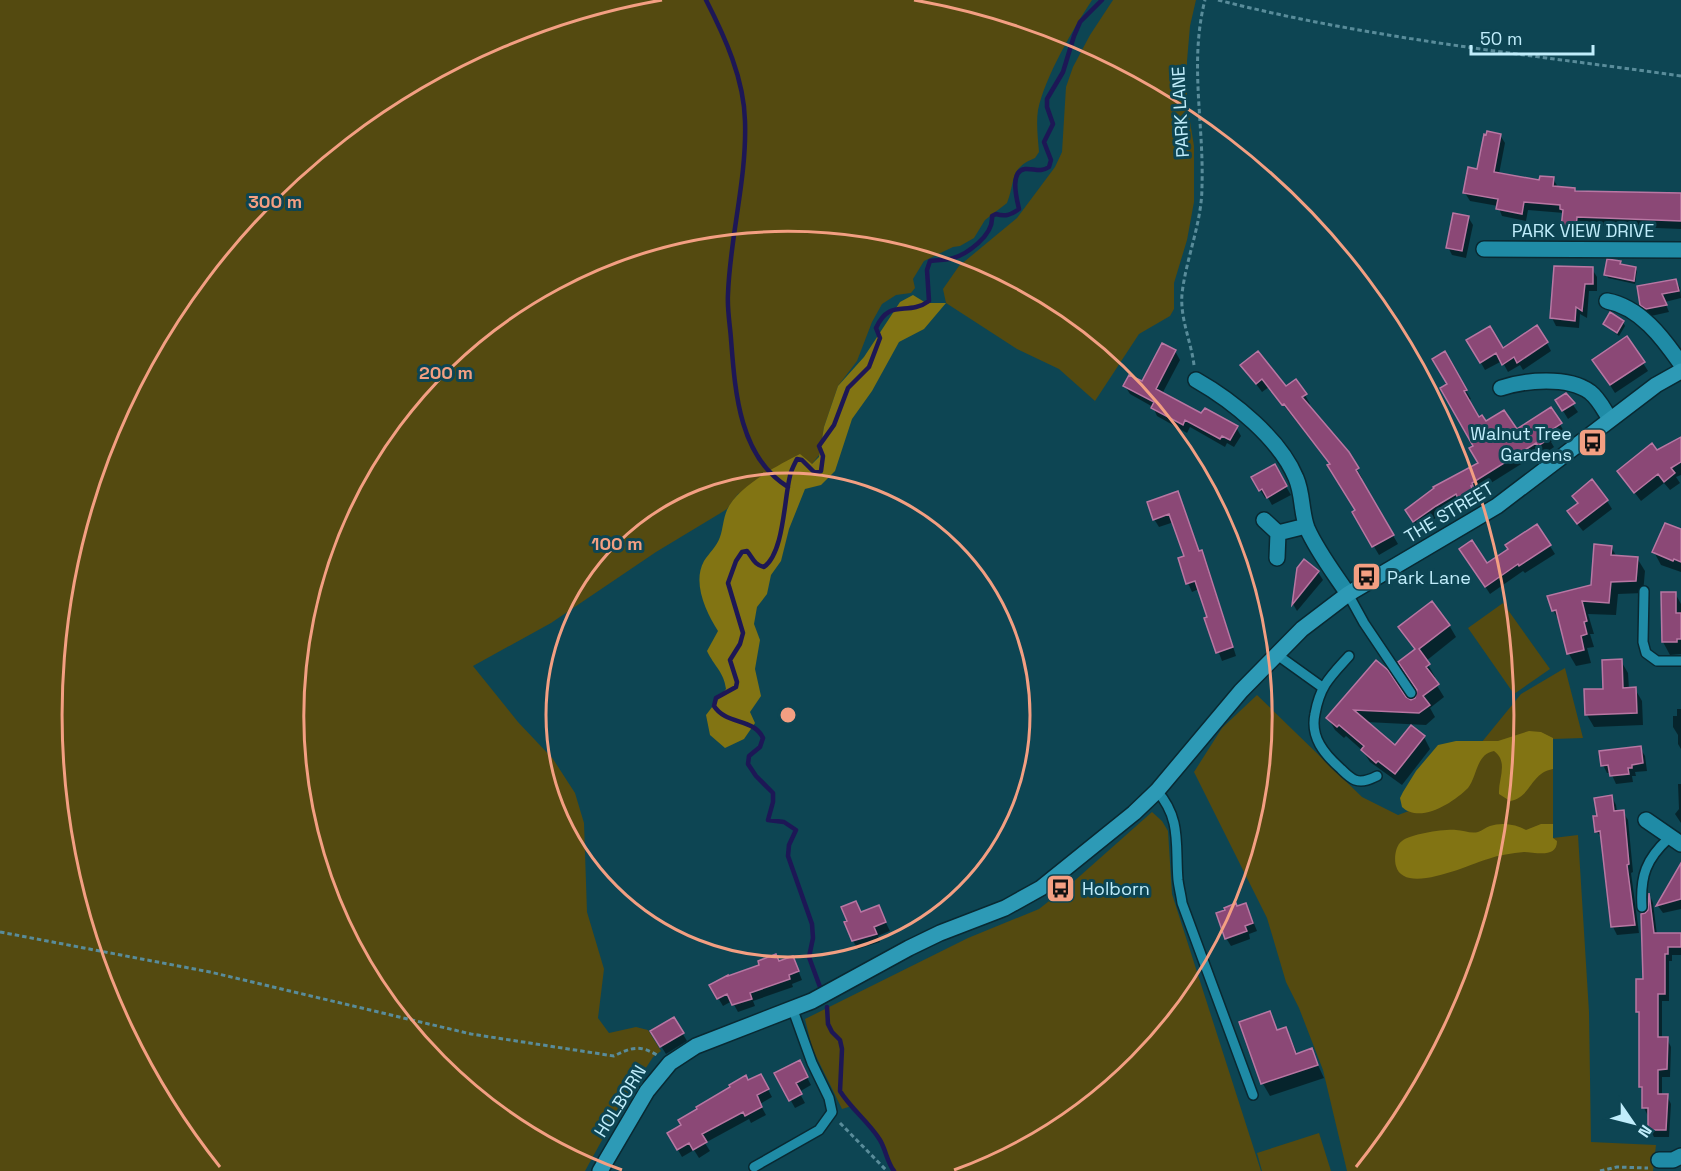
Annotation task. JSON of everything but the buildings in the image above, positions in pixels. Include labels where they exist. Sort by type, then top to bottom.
[{"type":"street","name":"PARK VIEW DRIVE","points":[[1484,249],[1681,250]]},
{"type":"street","points":[[1607,301],[1628,308],[1663,339],[1681,364]]},
{"type":"street","name":"THE STREET","points":[[1348,594],[1497,506],[1656,385],[1681,371]]},
{"type":"street","points":[[1196,380],[1211,388],[1244,414],[1278,448],[1297,479],[1306,526],[1348,594]]},
{"type":"street","points":[[1501,388],[1521,383],[1552,381],[1569,383],[1590,393],[1610,419]]},
{"type":"street","points":[[1264,520],[1278,533],[1277,558]]},
{"type":"street","points":[[1278,533],[1306,526]]},
{"type":"street","name":"HOLBORN","points":[[600,1171],[646,1090],[670,1063],[696,1046],[793,1010],[909,948],[940,933],[1005,908],[1041,888],[1134,813],[1157,791],[1241,691],[1276,654],[1302,629],[1348,594]]},
{"type":"street","points":[[1646,820],[1675,841]]},
{"type":"street","points":[[1659,1160],[1673,1160],[1681,1156]]},
{"type":"lane","points":[[1644,591],[1643,642],[1646,653],[1657,661],[1681,661]]},
{"type":"lane","points":[[1348,594],[1364,623],[1411,693]]},
{"type":"lane","points":[[1276,654],[1322,687]]},
{"type":"lane","points":[[1349,656],[1322,687],[1314,715],[1313,728],[1321,749],[1334,764],[1357,781],[1377,776]]},
{"type":"lane","points":[[1157,791],[1169,807],[1177,832],[1178,880],[1182,903],[1253,1095]]},
{"type":"lane","points":[[1642,907],[1642,879],[1655,854],[1675,841]]},
{"type":"lane","points":[[754,1167],[819,1130],[832,1112],[829,1098],[812,1063],[793,1010]]},
{"type":"path","name":"PARK LANE","points":[[1196,380],[1183,318],[1182,295],[1202,197],[1203,163],[1196,73],[1197,47],[1205,0]]},
{"type":"path","points":[[1218,0],[1286,17],[1379,35],[1681,76]]},
{"type":"path","points":[[0,932],[210,972],[471,1034],[614,1056],[629,1049],[644,1048],[670,1063]]},
{"type":"path","points":[[832,1112],[862,1147],[888,1171]]},
{"type":"path","points":[[1600,1171],[1617,1167],[1653,1167],[1659,1160]]},
{"type":"shaded area","points":[[0,0],[1092,0],[1060,54],[1042,97],[1037,120],[1039,152],[1035,158],[1020,167],[1014,176],[1007,203],[985,220],[974,238],[924,261],[913,279],[915,288],[911,293],[896,295],[882,304],[872,322],[857,361],[838,386],[824,427],[820,454],[812,464],[738,494],[727,509],[656,552],[551,623],[473,666],[518,722],[553,759],[575,793],[584,823],[587,912],[604,969],[598,1018],[609,1033],[636,1027],[648,1030],[661,1051],[653,1057],[618,1111],[585,1171],[0,1171]]},
{"type":"shaded area","points":[[1113,0],[1196,0],[1190,26],[1187,61],[1187,103],[1194,146],[1194,202],[1187,240],[1174,283],[1174,309],[1170,316],[1139,334],[1095,401],[1059,369],[1017,349],[946,303],[943,289],[959,266],[1017,218],[1055,167],[1062,152],[1066,87],[1073,67],[1090,35]]},
{"type":"shaded area","points":[[913,295],[926,303],[946,303],[924,329],[899,342],[872,391],[852,419],[835,471],[821,485],[805,489],[789,529],[781,561],[771,575],[767,594],[757,607],[754,624],[760,640],[755,669],[761,696],[750,712],[755,723],[744,739],[725,748],[710,735],[706,715],[726,689],[721,673],[707,651],[718,631],[705,606],[700,588],[699,579],[704,561],[719,540],[727,510],[740,493],[759,478],[800,454],[812,464],[819,457],[824,427],[838,386],[864,357],[900,302]]},
{"type":"shaded area","points":[[1503,603],[1550,669],[1514,694],[1468,628]]},
{"type":"shaded area","points":[[1565,668],[1583,738],[1553,739],[1553,838],[1578,835],[1589,1012],[1591,1142],[1656,1145],[1653,1171],[1347,1171],[1323,1070],[1299,1008],[1286,982],[1267,918],[1194,772],[1222,728],[1257,695],[1362,797],[1398,815],[1433,802],[1521,694]]},
{"type":"shaded area","points":[[1529,731],[1541,732],[1553,738],[1553,769],[1540,775],[1517,799],[1510,801],[1499,794],[1502,765],[1494,751],[1484,756],[1468,788],[1454,800],[1436,810],[1427,812],[1409,812],[1402,807],[1400,798],[1403,792],[1416,771],[1438,745],[1456,741],[1498,741]]},
{"type":"shaded area","points":[[1152,812],[1162,821],[1168,831],[1172,894],[1261,1171],[894,1171],[874,1131],[852,1106],[842,1109],[812,1048],[805,1019],[968,938],[1039,909]]},
{"type":"shaded area","points":[[1499,824],[1513,825],[1526,830],[1541,824],[1553,824],[1553,838],[1557,841],[1556,847],[1549,852],[1501,855],[1438,876],[1424,878],[1402,875],[1396,866],[1396,849],[1406,838],[1428,832],[1451,830],[1475,832]]},
{"type":"shaded area","points":[[1319,1133],[1331,1171],[1262,1171],[1257,1153]]},
{"type":"waterway","points":[[706,0],[732,59],[744,105],[745,143],[729,272],[728,300],[738,401],[749,441],[759,459],[788,487]]},
{"type":"waterway","points":[[820,987],[809,957],[813,938],[812,924],[788,856],[789,845],[796,830],[784,822],[768,820],[773,793],[748,764],[749,756],[760,747],[763,738],[753,727],[725,716],[714,706],[716,698],[736,687],[737,682],[730,660],[740,644],[743,633],[728,583],[742,552],[747,551],[756,563],[764,567],[771,560],[779,538],[793,467],[797,459],[802,460],[815,473],[821,471],[823,456],[819,446],[834,425],[848,388],[869,367],[880,338],[876,328],[881,319],[893,310],[913,308],[929,301],[927,270],[930,261],[957,257],[971,249],[989,230],[992,216],[1008,215],[1019,209],[1015,186],[1020,171],[1043,170],[1049,167],[1051,160],[1044,142],[1053,124],[1047,107],[1047,99],[1063,72],[1080,22],[1102,0]]},
{"type":"waterway","points":[[827,1007],[828,1024],[840,1040],[842,1049],[840,1091],[880,1140],[894,1171]]},
{"type":"place","name":"Walnut Tree Gardens","points":[[1593,443]]},
{"type":"place","name":"Park Lane","points":[[1366,577]]},
{"type":"place","name":"Holborn","points":[[1061,888]]}]
